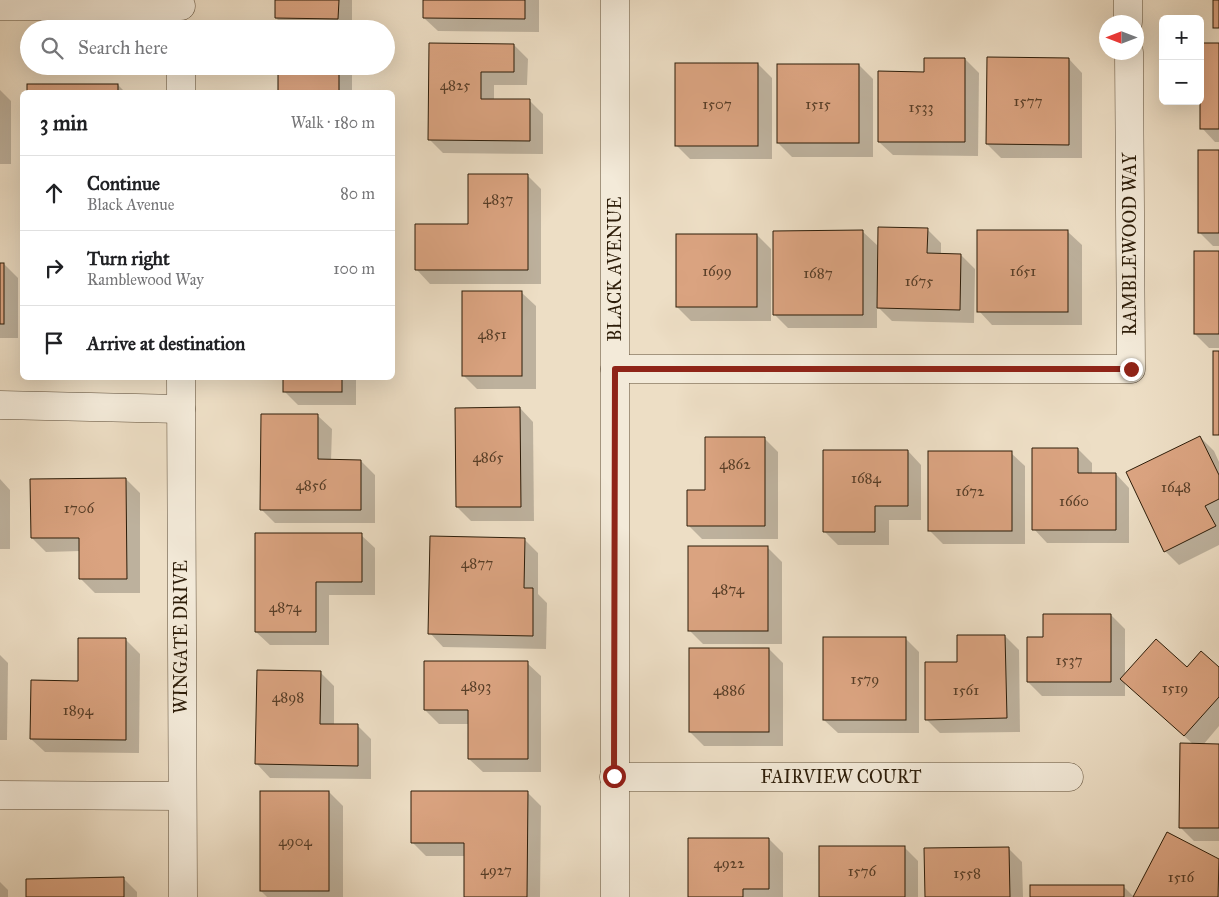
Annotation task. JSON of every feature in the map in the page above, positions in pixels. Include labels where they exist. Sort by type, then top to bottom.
[{"type":"street","name":"BLACK AVENUE","points":[[615,0],[615,897]]},
{"type":"street","points":[[1128,0],[1128,15]]},
{"type":"street","points":[[0,6],[182,12]]},
{"type":"street","name":"RAMBLEWOOD WAY","points":[[615,369],[1131,369],[1129,60]]},
{"type":"street","points":[[182,75],[182,90]]},
{"type":"street","name":"WINGATE DRIVE","points":[[182,380],[182,897]]},
{"type":"street","points":[[0,405],[182,409]]},
{"type":"street","name":"FAIRVIEW COURT","points":[[614,776],[1069,776]]},
{"type":"street","points":[[0,795],[182,796]]},
{"type":"building","points":[[275,0],[339,0],[338,19],[275,18]]},
{"type":"building","points":[[423,0],[525,0],[525,19],[423,18]]},
{"type":"building","points":[[1213,0],[1219,0],[1219,28],[1213,28]]},
{"type":"building","points":[[429,43],[514,44],[514,72],[481,72],[481,99],[530,99],[530,141],[428,140]]},
{"type":"building","points":[[1204,43],[1219,43],[1219,129],[1200,129],[1200,105],[1204,105]]},
{"type":"building","points":[[987,57],[1069,58],[1069,145],[986,144]]},
{"type":"building","points":[[924,58],[965,58],[965,142],[878,142],[878,71],[924,72]]},
{"type":"building","points":[[675,63],[758,63],[758,146],[675,146]]},
{"type":"building","points":[[777,64],[859,64],[859,143],[777,143]]},
{"type":"building","points":[[278,75],[339,75],[339,90],[278,90]]},
{"type":"building","points":[[27,84],[118,84],[118,90],[27,90]]},
{"type":"building","points":[[1198,150],[1219,150],[1219,233],[1198,233]]},
{"type":"building","points":[[468,174],[528,174],[528,270],[415,270],[415,224],[468,224]]},
{"type":"building","points":[[878,227],[928,228],[927,253],[961,254],[960,310],[877,308]]},
{"type":"building","points":[[863,230],[863,315],[773,315],[773,231]]},
{"type":"building","points":[[977,230],[1068,230],[1068,312],[977,312]]},
{"type":"building","points":[[676,234],[757,234],[757,307],[676,307]]},
{"type":"building","points":[[1194,251],[1219,251],[1219,334],[1194,334]]},
{"type":"building","points":[[0,263],[4,263],[4,324],[0,324]]},
{"type":"building","points":[[462,291],[522,291],[522,376],[462,376]]},
{"type":"building","points":[[1213,351],[1219,351],[1219,435],[1213,435]]},
{"type":"building","points":[[283,380],[342,380],[342,392],[283,392]]},
{"type":"building","points":[[520,407],[521,507],[456,507],[455,408]]},
{"type":"building","points":[[261,414],[318,414],[318,459],[361,460],[361,510],[260,510]]},
{"type":"building","points":[[1200,436],[1219,475],[1219,499],[1205,506],[1216,526],[1164,552],[1126,472]]},
{"type":"building","points":[[705,437],[765,437],[765,526],[687,526],[687,490],[705,490]]},
{"type":"building","points":[[1032,448],[1078,448],[1078,473],[1116,473],[1116,530],[1032,530]]},
{"type":"building","points":[[823,450],[908,450],[908,506],[875,506],[875,532],[823,532]]},
{"type":"building","points":[[928,451],[1012,451],[1012,531],[928,531]]},
{"type":"building","points":[[126,478],[127,579],[79,579],[79,538],[31,538],[30,479]]},
{"type":"building","points":[[255,533],[362,533],[362,582],[316,582],[316,632],[255,632]]},
{"type":"building","points":[[430,536],[525,538],[524,588],[533,588],[533,636],[428,634]]},
{"type":"building","points":[[688,546],[768,546],[768,631],[688,631]]},
{"type":"building","points":[[1043,614],[1111,614],[1111,682],[1027,682],[1027,637],[1043,637]]},
{"type":"building","points":[[957,635],[1005,635],[1007,718],[925,720],[925,662],[957,662]]},
{"type":"building","points":[[823,637],[906,637],[906,720],[823,720]]},
{"type":"building","points":[[78,638],[126,638],[126,740],[30,739],[31,680],[78,681]]},
{"type":"building","points":[[1156,639],[1187,667],[1201,651],[1219,667],[1219,697],[1184,736],[1120,679]]},
{"type":"building","points":[[689,648],[769,648],[769,732],[689,732]]},
{"type":"building","points":[[424,661],[528,661],[528,759],[468,759],[468,710],[424,710]]},
{"type":"building","points":[[257,670],[321,671],[320,724],[358,724],[358,766],[255,764]]},
{"type":"building","points":[[1180,743],[1219,744],[1219,828],[1179,828]]},
{"type":"building","points":[[260,791],[329,791],[329,891],[260,891]]},
{"type":"building","points":[[411,791],[528,791],[527,897],[464,897],[464,843],[411,843]]},
{"type":"building","points":[[1167,832],[1219,859],[1218,897],[1133,897]]},
{"type":"building","points":[[688,838],[769,838],[769,889],[743,889],[743,897],[688,897]]},
{"type":"building","points":[[819,846],[905,846],[905,897],[819,897]]},
{"type":"building","points":[[1009,847],[1010,897],[925,897],[924,848]]},
{"type":"building","points":[[124,877],[124,897],[26,897],[26,879]]},
{"type":"building","points":[[1030,885],[1124,885],[1124,897],[1030,897]]},
{"type":"route","points":[[614,776],[615,369],[1131,369]]}]
